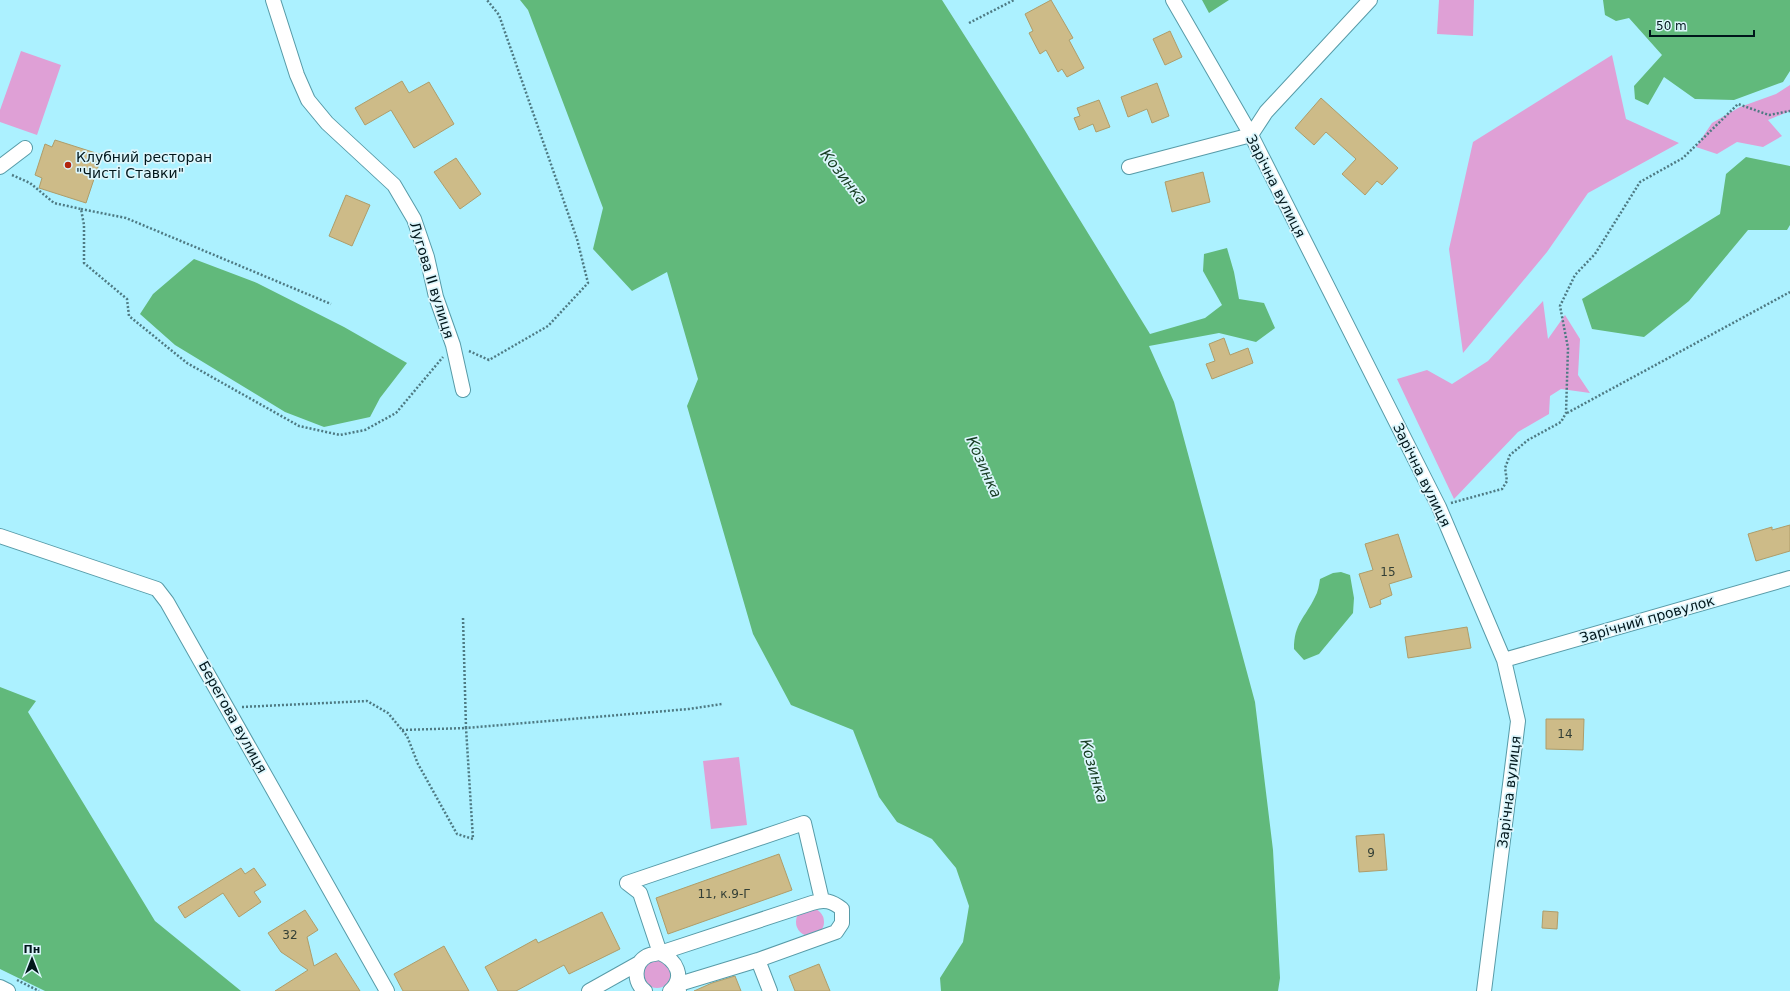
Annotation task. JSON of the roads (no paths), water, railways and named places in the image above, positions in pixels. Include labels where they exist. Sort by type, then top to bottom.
[{"type":"street","name":"Лугова II вулиця","points":[[273,0],[297,75],[308,100],[326,123],[394,185],[414,219],[427,257],[436,297],[453,345],[463,390]]},
{"type":"street","name":"Зарічна вулиця","points":[[1173,0],[1251,135],[1439,506],[1504,660],[1518,721],[1484,991]]},
{"type":"street","points":[[1129,168],[1251,135],[1266,112],[1370,0]]},
{"type":"street","points":[[3,170],[25,148]]},
{"type":"street","name":"Берегова вулиця","points":[[0,536],[157,589],[167,602],[228,708],[387,991]]},
{"type":"street","name":"Зарічний провулок","points":[[1504,660],[1790,578]]},
{"type":"street","points":[[589,991],[639,963],[648,956],[660,953],[822,900],[833,902],[842,909],[842,923],[836,932],[675,989],[678,972],[676,965],[660,953],[640,893],[627,883],[804,823],[822,900]]},
{"type":"street","points":[[758,960],[770,991]]},
{"type":"street","points":[[639,963],[636,977],[638,984],[645,991]]},
{"type":"street","points":[[0,987],[8,991]]},
{"type":"water","name":"Козинка","points":[[520,0],[942,0],[1024,129],[1150,334],[1205,318],[1222,305],[1203,271],[1204,254],[1227,248],[1234,272],[1239,299],[1264,303],[1275,328],[1256,342],[1219,333],[1149,346],[1174,402],[1255,702],[1273,850],[1280,978],[1278,991],[941,991],[940,978],[963,942],[969,906],[956,868],[932,839],[897,822],[879,797],[853,730],[791,705],[753,634],[687,406],[698,379],[667,272],[632,291],[593,249],[603,208],[528,10]]},
{"type":"water","points":[[1202,0],[1229,0],[1209,13]]},
{"type":"water","points":[[1603,0],[1790,0],[1790,71],[1783,82],[1734,100],[1695,99],[1664,77],[1648,105],[1635,99],[1634,86],[1662,55],[1629,18],[1616,21],[1605,15]]},
{"type":"water","points":[[1746,157],[1790,166],[1790,225],[1787,230],[1748,230],[1689,301],[1644,337],[1592,329],[1582,299],[1720,214],[1726,174]]},
{"type":"water","points":[[194,259],[257,283],[344,327],[407,363],[380,398],[370,417],[324,427],[285,412],[175,345],[140,314],[153,294]]},
{"type":"water","points":[[1341,572],[1350,575],[1354,598],[1353,613],[1319,654],[1304,660],[1294,649],[1294,640],[1298,627],[1316,595],[1320,579],[1333,573]]},
{"type":"water","points":[[0,687],[36,701],[28,712],[155,921],[241,991],[45,991],[0,969]]},
{"type":"place","name":"Клубний ресторан \"Чисті Ставки\"","points":[[68,165]]}]
